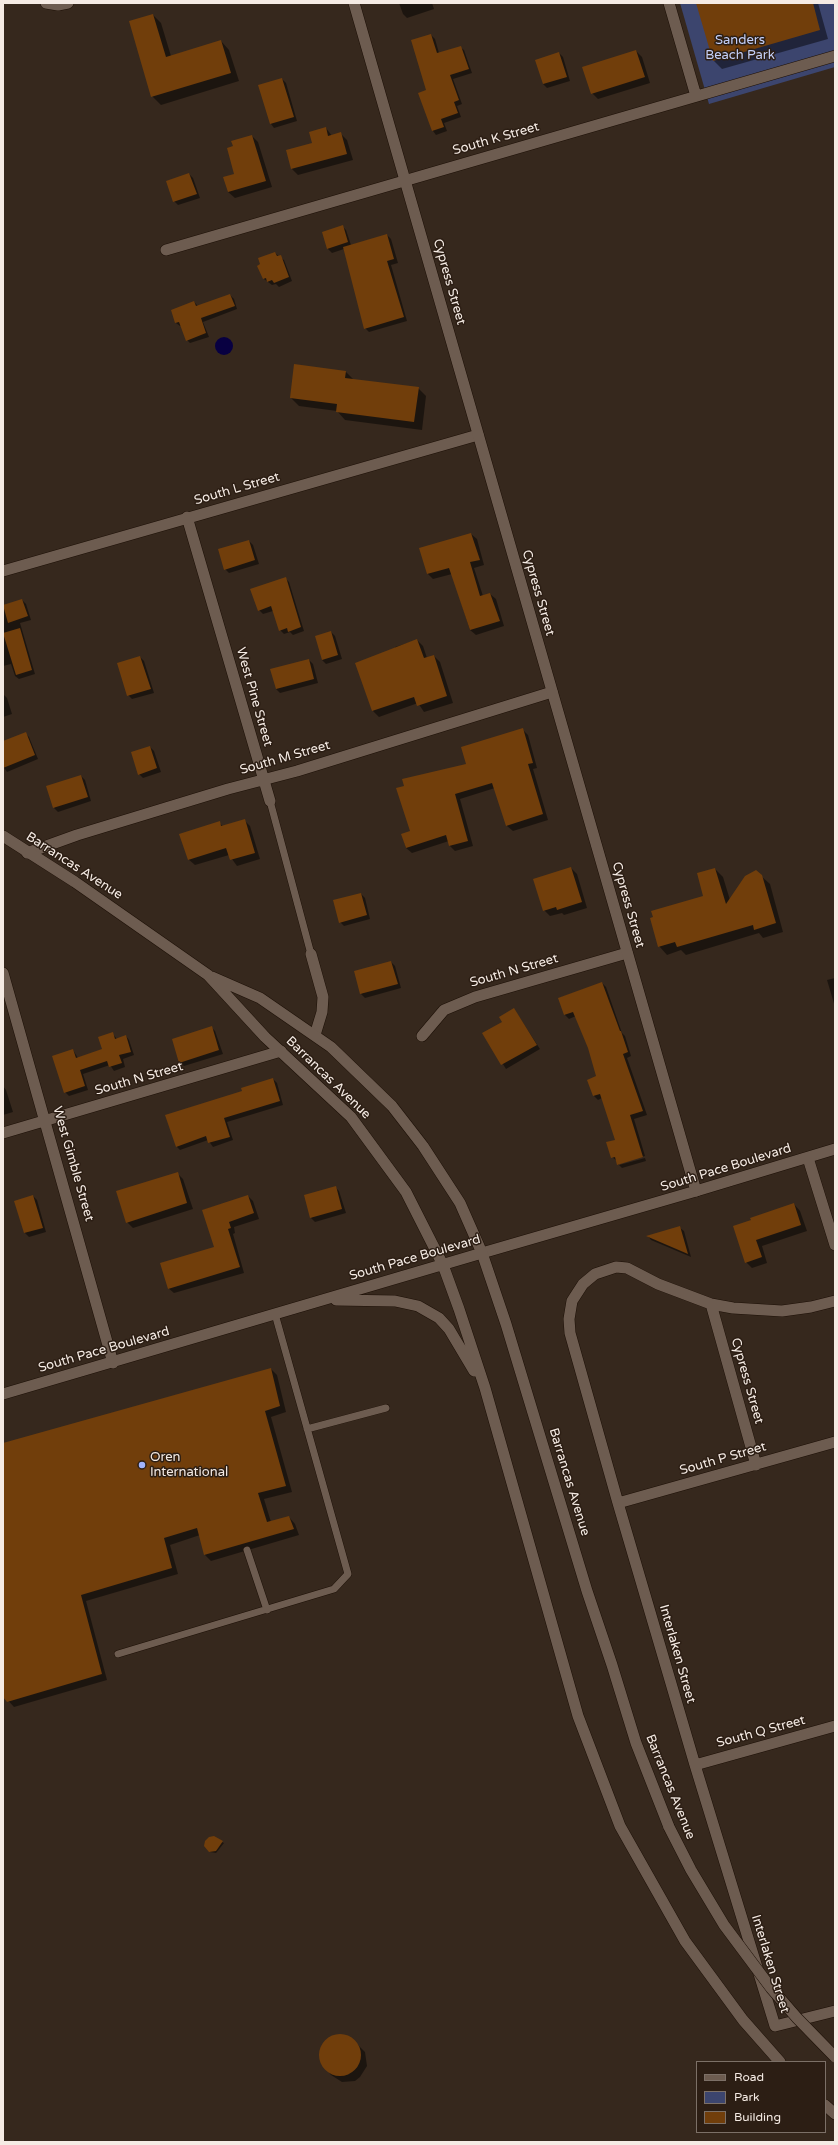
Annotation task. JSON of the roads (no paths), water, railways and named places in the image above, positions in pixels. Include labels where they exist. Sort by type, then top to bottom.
[{"type":"street","points":[[47,4],[68,3]]},
{"type":"street","name":"Cypress Street","points":[[354,3],[696,1191]]},
{"type":"street","points":[[670,3],[696,96]]},
{"type":"street","name":"South K Street","points":[[166,250],[835,56]]},
{"type":"street","name":"South L Street","points":[[3,571],[187,517],[478,435]]},
{"type":"street","name":"West Pine Street","points":[[187,517],[270,801]]},
{"type":"street","name":"South M Street","points":[[26,853],[77,835],[552,692]]},
{"type":"street","name":"Barrancas Avenue","points":[[3,836],[26,853],[76,882],[208,975],[260,998],[332,1047],[376,1090],[423,1146],[460,1203],[482,1253],[517,1360],[586,1591],[612,1665],[636,1743],[669,1827],[691,1870],[724,1925],[771,1988],[797,2018],[835,2056]]},
{"type":"street","name":"South N Street","points":[[422,1036],[444,1010],[475,997],[627,953]]},
{"type":"street","points":[[311,954],[323,997],[322,1012],[315,1035]]},
{"type":"street","name":"West Gimble Street","points":[[3,973],[46,1120],[113,1363]]},
{"type":"street","name":"Barrancas Avenue","points":[[208,975],[265,1037],[324,1094],[351,1117],[406,1192],[443,1265],[485,1388],[578,1716],[598,1772],[630,1848],[689,1948],[743,2020],[779,2061]]},
{"type":"street","name":"South N Street","points":[[3,1133],[281,1051]]},
{"type":"street","name":"South Pace Boulevard","points":[[3,1394],[113,1363],[835,1149]]},
{"type":"street","points":[[808,1158],[835,1245]]},
{"type":"street","name":"Interlaken Street","points":[[711,1304],[658,1284],[627,1268],[607,1269],[595,1274],[580,1288],[572,1301],[569,1319],[570,1333],[694,1764],[774,2026],[835,2011]]},
{"type":"street","points":[[325,1300],[395,1301],[418,1306],[439,1318],[449,1329],[485,1388]]},
{"type":"street","points":[[711,1304],[733,1308],[782,1311],[811,1307],[835,1301]]},
{"type":"street","name":"Cypress Street","points":[[711,1304],[756,1465]]},
{"type":"street","name":"South P Street","points":[[618,1503],[835,1442]]},
{"type":"street","name":"South Q Street","points":[[694,1764],[835,1726]]},
{"type":"street","points":[[826,2106],[835,2114]]},
{"type":"lane","name":"West Pine Street","points":[[270,801],[311,954]]},
{"type":"lane","points":[[118,1654],[334,1589],[348,1574],[275,1314]]},
{"type":"lane","points":[[307,1429],[386,1408]]},
{"type":"lane","points":[[247,1550],[267,1610]]},
{"type":"place","name":"Oren International","points":[[142,1465]]},
{"type":"park label","name":"Sanders Beach Park","points":[[740,48]]}]
